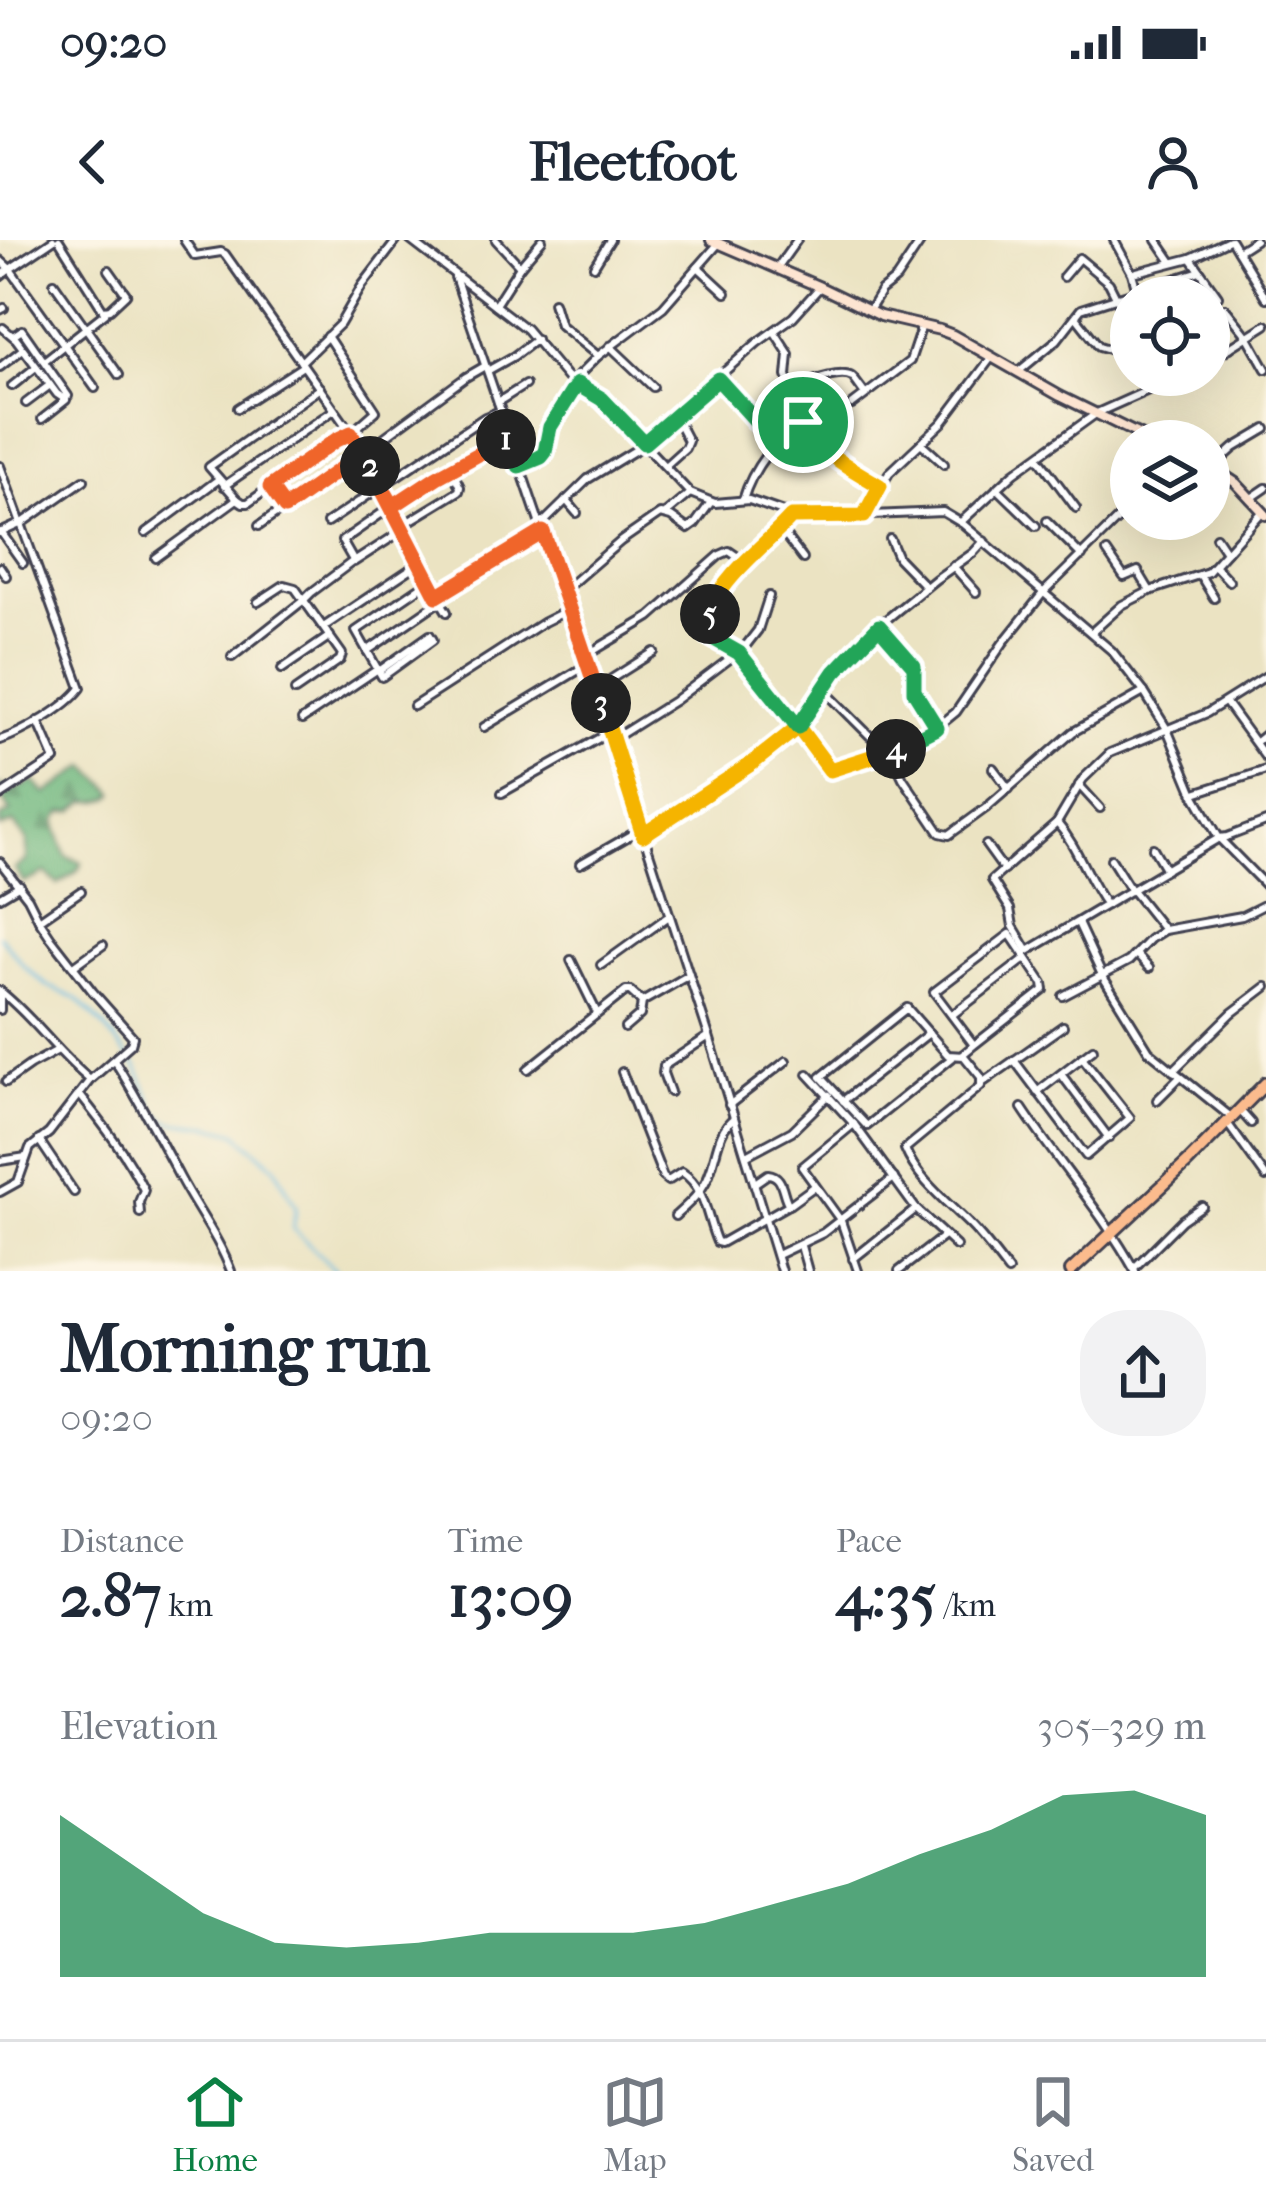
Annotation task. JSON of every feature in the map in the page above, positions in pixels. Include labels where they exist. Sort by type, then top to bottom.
[{"type":"main road","points":[[715,241],[869,311],[953,335],[1111,420]]},
{"type":"main road","points":[[1230,478],[1264,513]]},
{"type":"main road","points":[[1241,1116],[1266,1083]]},
{"type":"main road","points":[[1071,1271],[1266,1093]]},
{"type":"street","points":[[0,277],[56,240],[105,310],[104,316],[44,361]]},
{"type":"street","points":[[184,240],[195,256],[225,254],[320,388],[364,452],[447,612]]},
{"type":"street","points":[[238,408],[302,364],[340,324],[397,240]]},
{"type":"street","points":[[410,240],[536,340],[575,383],[602,399],[690,493],[711,502],[743,500],[791,517],[944,512],[961,522],[1112,651],[1167,729],[1194,794],[1219,838],[1266,886]]},
{"type":"street","points":[[496,240],[520,266]]},
{"type":"street","points":[[494,306],[542,240]]},
{"type":"street","points":[[594,266],[610,240]]},
{"type":"street","points":[[777,268],[797,240]]},
{"type":"street","points":[[869,311],[922,240]]},
{"type":"street","points":[[1114,240],[1133,276]]},
{"type":"street","points":[[1157,240],[1172,262]]},
{"type":"street","points":[[1137,272],[1191,258],[1214,243],[1230,240],[1266,298]]},
{"type":"street","points":[[1237,252],[1255,240]]},
{"type":"street","points":[[519,466],[545,452],[550,427],[575,383],[598,356],[663,307],[715,241]]},
{"type":"street","points":[[1064,277],[1079,258],[1110,285]]},
{"type":"street","points":[[1191,258],[1204,276]]},
{"type":"street","points":[[0,260],[95,388]]},
{"type":"street","points":[[698,267],[726,293]]},
{"type":"street","points":[[105,310],[126,294],[110,270]]},
{"type":"street","points":[[1184,276],[1200,271]]},
{"type":"street","points":[[454,274],[597,688],[782,1271]]},
{"type":"street","points":[[54,283],[118,375]]},
{"type":"street","points":[[367,651],[542,528],[588,479],[644,443],[793,317],[820,287]]},
{"type":"street","points":[[1018,372],[1057,340],[1081,309],[1110,300]]},
{"type":"street","points":[[553,302],[560,325],[598,356]]},
{"type":"street","points":[[1230,314],[1266,369]]},
{"type":"street","points":[[1076,317],[1099,346],[1109,349]]},
{"type":"street","points":[[852,405],[910,361],[922,325]]},
{"type":"street","points":[[1230,348],[1266,325]]},
{"type":"street","points":[[1,327],[67,400],[42,419]]},
{"type":"street","points":[[13,336],[22,329],[68,396]]},
{"type":"street","points":[[773,331],[789,354],[790,389],[812,437],[880,486]]},
{"type":"street","points":[[320,388],[209,466],[244,504],[376,411],[327,337]]},
{"type":"street","points":[[259,526],[466,377],[514,356],[536,340]]},
{"type":"street","points":[[610,346],[653,387]]},
{"type":"street","points":[[0,367],[23,350]]},
{"type":"street","points":[[864,516],[896,464],[942,423],[991,358]]},
{"type":"street","points":[[11,386],[36,367]]},
{"type":"street","points":[[790,389],[847,375],[865,394]]},
{"type":"street","points":[[718,379],[776,443]]},
{"type":"street","points":[[26,403],[50,385]]},
{"type":"street","points":[[327,523],[525,385]]},
{"type":"street","points":[[961,522],[997,488],[1097,413],[1135,396]]},
{"type":"street","points":[[146,533],[334,410]]},
{"type":"street","points":[[665,466],[688,441],[675,416]]},
{"type":"street","points":[[743,500],[776,443],[803,422]]},
{"type":"street","points":[[1230,451],[1266,429]]},
{"type":"street","points":[[352,562],[342,541],[509,437]]},
{"type":"street","points":[[921,442],[944,464]]},
{"type":"street","points":[[1038,457],[1076,508]]},
{"type":"street","points":[[0,466],[81,688],[38,721],[0,740]]},
{"type":"street","points":[[232,657],[352,562],[459,491],[452,470]]},
{"type":"street","points":[[23,563],[0,532],[24,522],[84,480]]},
{"type":"street","points":[[270,487],[285,508]]},
{"type":"street","points":[[997,488],[1036,526]]},
{"type":"street","points":[[1250,499],[1266,488]]},
{"type":"street","points":[[563,591],[690,493]]},
{"type":"street","points":[[156,558],[237,499]]},
{"type":"street","points":[[566,500],[578,513]]},
{"type":"street","points":[[664,514],[688,530],[711,502]]},
{"type":"street","points":[[1092,632],[1112,611],[1150,591],[1201,575],[1264,513]]},
{"type":"street","points":[[791,517],[712,602],[708,630],[712,639],[739,653],[830,770],[890,752],[937,728],[956,712],[1043,593],[1110,527]]},
{"type":"street","points":[[1046,521],[1082,556]]},
{"type":"street","points":[[780,530],[802,559]]},
{"type":"street","points":[[890,539],[898,559],[926,586]]},
{"type":"street","points":[[1218,540],[1226,552]]},
{"type":"street","points":[[580,864],[642,832],[754,762],[798,727],[843,662],[879,626],[984,541]]},
{"type":"street","points":[[484,727],[650,617],[720,555],[729,551],[746,563]]},
{"type":"street","points":[[1107,552],[1124,577],[1138,571],[1150,591]]},
{"type":"street","points":[[324,627],[422,562]]},
{"type":"street","points":[[953,566],[976,592]]},
{"type":"street","points":[[1214,566],[1229,581]]},
{"type":"street","points":[[0,567],[6,576]]},
{"type":"street","points":[[1201,575],[1214,598]]},
{"type":"street","points":[[302,720],[378,670],[430,635],[434,640],[382,677],[378,670],[367,651],[356,631],[428,582]]},
{"type":"street","points":[[258,602],[284,585],[295,589],[342,654],[295,691]]},
{"type":"street","points":[[502,793],[674,700],[739,653],[755,635],[770,596]]},
{"type":"street","points":[[414,706],[568,610]]},
{"type":"street","points":[[879,626],[914,666],[914,691],[937,728]]},
{"type":"street","points":[[282,669],[330,636]]},
{"type":"street","points":[[597,688],[654,652]]},
{"type":"street","points":[[1266,676],[1226,703],[1110,753],[1089,771],[1057,824],[992,880],[1028,951],[1219,838],[1266,822]]},
{"type":"street","points":[[824,690],[870,736]]},
{"type":"street","points":[[890,752],[916,798],[946,836],[1073,732],[1144,692]]},
{"type":"street","points":[[1226,703],[1266,758]]},
{"type":"street","points":[[0,796],[56,760],[38,721]]},
{"type":"street","points":[[1256,742],[1266,734]]},
{"type":"street","points":[[993,768],[1009,789]]},
{"type":"street","points":[[1194,794],[1266,770]]},
{"type":"street","points":[[1079,785],[1100,808]]},
{"type":"street","points":[[1057,824],[1076,846],[1092,886],[1106,905]]},
{"type":"street","points":[[986,845],[1004,870]]},
{"type":"street","points":[[1153,848],[1166,870]]},
{"type":"street","points":[[1111,859],[1164,930]]},
{"type":"street","points":[[0,862],[93,992],[132,1033],[131,1044],[90,1080],[39,1140],[26,1157],[18,1182],[0,1192]]},
{"type":"street","points":[[0,897],[20,885]]},
{"type":"street","points":[[39,920],[81,891]]},
{"type":"street","points":[[1064,996],[1129,962],[1164,930],[1242,916],[1266,904]]},
{"type":"street","points":[[601,965],[669,916]]},
{"type":"street","points":[[1078,923],[1102,975],[1149,1051],[1241,1116],[1266,1177]]},
{"type":"street","points":[[952,1058],[910,1009],[901,1011],[824,1074],[823,1081],[862,1124],[871,1125],[952,1058],[962,1055],[1044,990],[1008,934],[935,990],[974,1045]]},
{"type":"street","points":[[74,966],[103,945]]},
{"type":"street","points":[[1136,954],[1149,968]]},
{"type":"street","points":[[951,1016],[1026,958]]},
{"type":"street","points":[[571,959],[597,1013]]},
{"type":"street","points":[[642,1002],[688,975]]},
{"type":"street","points":[[1157,1100],[1232,1012],[1266,987]]},
{"type":"street","points":[[527,1069],[628,990],[642,1002]]},
{"type":"street","points":[[0,991],[0,1010]]},
{"type":"street","points":[[0,991],[90,1080]]},
{"type":"street","points":[[625,1028],[640,1015],[642,1002]]},
{"type":"street","points":[[1008,1271],[911,1162],[905,1149],[982,1083],[1063,1026]]},
{"type":"street","points":[[843,1101],[929,1033]]},
{"type":"street","points":[[670,1092],[664,1066],[710,1036]]},
{"type":"street","points":[[1037,1093],[1093,1049]]},
{"type":"street","points":[[6,1082],[58,1051]]},
{"type":"street","points":[[962,1055],[982,1083]]},
{"type":"street","points":[[1014,1060],[1084,1156],[1130,1118],[1082,1057]]},
{"type":"street","points":[[114,1060],[220,1243],[230,1271]]},
{"type":"street","points":[[729,1105],[785,1061]]},
{"type":"street","points":[[622,1072],[663,1178],[668,1181],[685,1172],[700,1190],[718,1243],[815,1186]]},
{"type":"street","points":[[808,1074],[854,1124],[916,1209],[956,1246]]},
{"type":"street","points":[[1061,1074],[1109,1138]]},
{"type":"street","points":[[79,1094],[107,1127],[139,1180],[144,1190],[140,1214]]},
{"type":"street","points":[[747,1155],[792,1131],[829,1095]]},
{"type":"street","points":[[1022,1108],[1134,1270],[1202,1206]]},
{"type":"street","points":[[675,1216],[710,1174],[722,1130],[734,1118]]},
{"type":"street","points":[[854,1124],[802,1170],[841,1221],[858,1271]]},
{"type":"street","points":[[39,1140],[74,1192]]},
{"type":"street","points":[[0,1161],[26,1157]]},
{"type":"street","points":[[754,1183],[775,1175],[788,1204]]},
{"type":"street","points":[[776,1256],[841,1221],[894,1178]]},
{"type":"street","points":[[853,1258],[916,1209]]},
{"type":"street","points":[[899,1271],[944,1236]]},
{"type":"street","points":[[801,1246],[808,1271]]},
{"type":"green space","points":[[87,766],[115,793],[63,812],[57,820],[66,856],[81,862],[80,866],[58,884],[45,873],[24,883],[15,869],[27,860],[27,840],[13,823],[0,828],[0,818],[11,812],[0,796],[0,785],[11,792],[34,781],[46,794]]},
{"type":"waterway","points":[[0,936],[46,985],[77,999],[102,1024],[137,1067],[156,1112],[170,1122],[236,1133],[275,1167],[296,1207],[293,1229],[336,1271]]},
{"type":"route","points":[[803,422],[776,443],[718,379],[644,443],[602,399],[577,384],[550,427],[545,452],[519,466],[509,437],[393,506],[380,487],[364,452],[351,433],[270,487],[285,508],[364,452],[371,469],[380,487],[422,562],[437,596],[543,532],[643,835],[798,727],[833,771],[890,752],[937,728],[912,686],[914,666],[879,626],[835,672],[798,727],[739,653],[709,636],[712,602],[791,517],[864,516],[880,486],[820,446],[803,422]]}]
